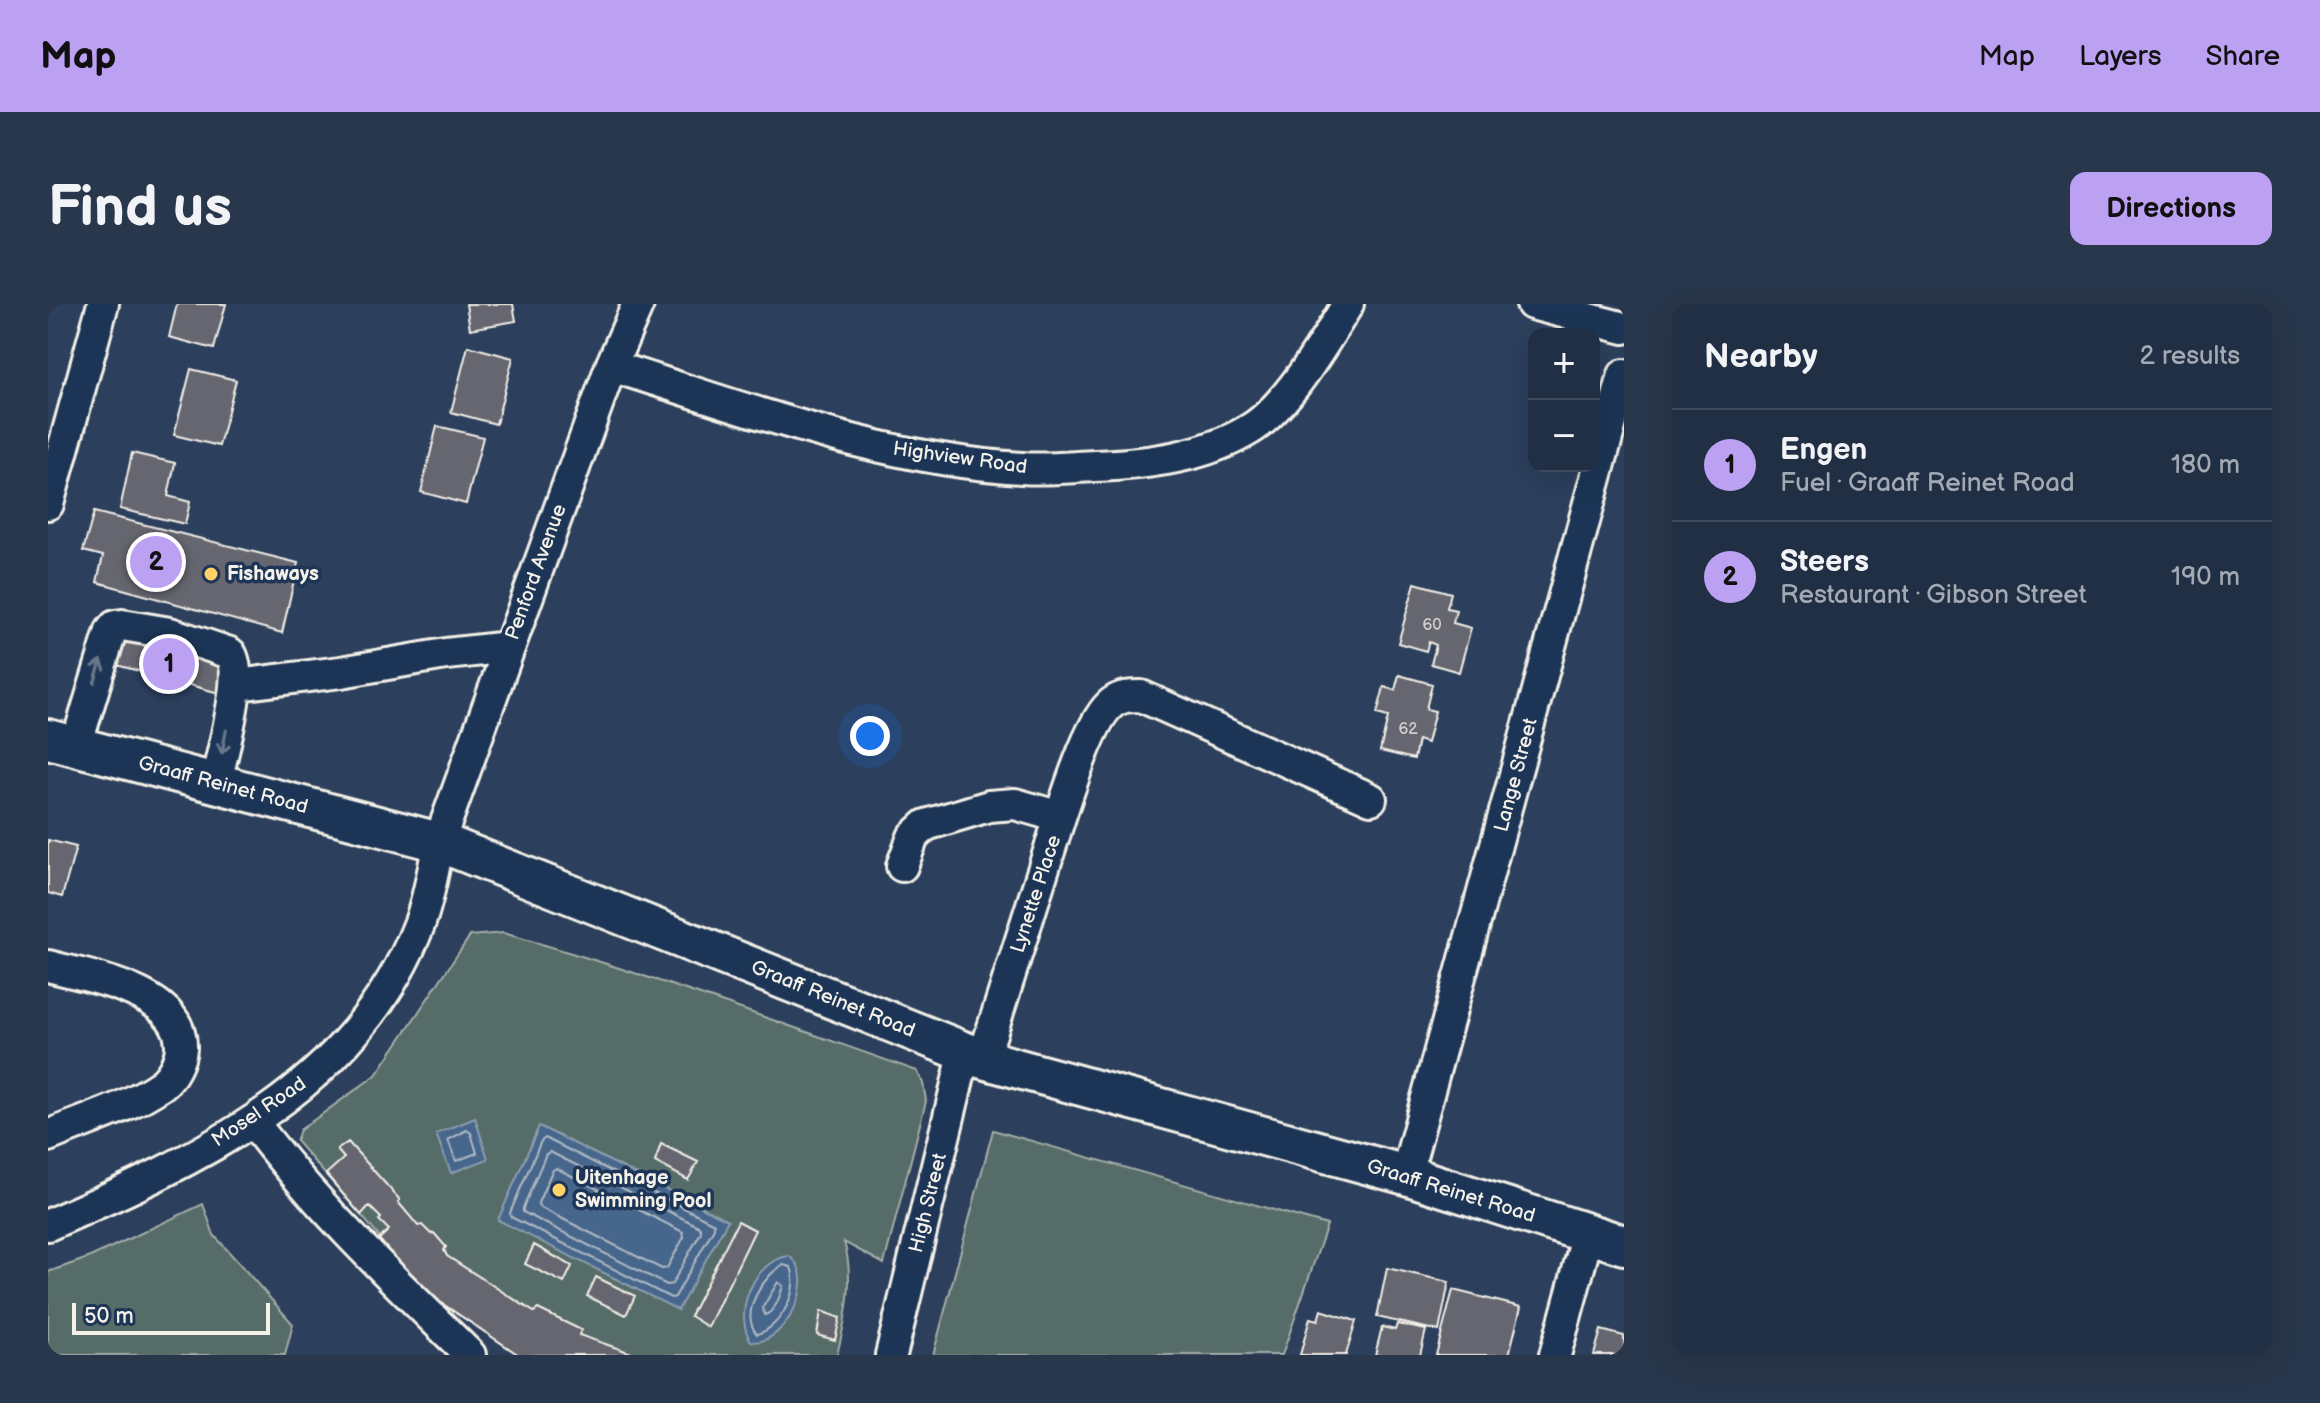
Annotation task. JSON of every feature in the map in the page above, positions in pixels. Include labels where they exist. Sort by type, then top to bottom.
[{"type":"main road","name":"Graaff Reinet Road","points":[[62,742],[439,842],[974,1055],[1406,1175],[1624,1245]]},
{"type":"street","points":[[48,504],[103,304]]},
{"type":"street","name":"Penford Avenue","points":[[439,842],[611,366],[638,304]]},
{"type":"street","name":"Highview Road","points":[[611,366],[823,432],[948,460],[1024,468],[1133,464],[1214,447],[1253,427],[1281,402],[1348,304]]},
{"type":"street","points":[[1532,304],[1624,328]]},
{"type":"street","name":"Lange Street","points":[[1406,1175],[1624,375]]},
{"type":"street","points":[[62,742],[115,626],[170,633],[230,653],[236,665],[237,685],[216,783]]},
{"type":"street","points":[[237,685],[509,647]]},
{"type":"street","points":[[1060,817],[1082,752],[1109,704],[1125,696],[1141,696],[1371,799]]},
{"type":"street","name":"Lynette Place","points":[[902,866],[913,837],[926,825],[989,806],[1015,804],[1060,817],[974,1055]]},
{"type":"street","name":"Mosel Road","points":[[49,1223],[150,1178],[253,1122],[297,1092],[347,1044],[377,1007],[401,967],[420,924],[439,842]]},
{"type":"street","points":[[48,966],[139,992],[157,1003],[176,1027],[181,1044],[179,1061],[164,1083],[138,1098],[48,1136]]},
{"type":"street","name":"High Street","points":[[891,1355],[974,1055]]},
{"type":"street","points":[[253,1122],[288,1169],[329,1214],[470,1355]]},
{"type":"street","points":[[1555,1355],[1588,1234]]},
{"type":"green space","points":[[503,933],[659,981],[917,1071],[926,1101],[884,1264],[844,1242],[849,1284],[837,1355],[519,1355],[419,1288],[367,1222],[296,1141],[300,1130],[376,1075],[470,936]]},
{"type":"green space","points":[[993,1130],[1327,1225],[1282,1355],[933,1355]]},
{"type":"green space","points":[[203,1204],[214,1235],[293,1324],[285,1355],[48,1355],[48,1272],[88,1258]]},
{"type":"water","points":[[475,1118],[488,1159],[451,1173],[436,1134]]},
{"type":"water","points":[[539,1126],[728,1220],[678,1310],[498,1220]]},
{"type":"water","points":[[789,1256],[798,1266],[801,1279],[794,1309],[775,1334],[751,1341],[744,1316],[750,1290],[766,1267]]},
{"type":"building","points":[[177,304],[226,304],[214,349],[169,337]]},
{"type":"building","points":[[466,304],[513,304],[516,321],[470,329]]},
{"type":"building","points":[[468,346],[513,358],[496,424],[451,412]]},
{"type":"building","points":[[191,369],[236,380],[219,446],[174,435]]},
{"type":"building","points":[[437,426],[483,437],[466,504],[421,492]]},
{"type":"building","points":[[132,453],[175,463],[168,496],[190,502],[185,524],[120,509]]},
{"type":"building","points":[[94,512],[298,563],[282,633],[97,582],[103,556],[83,551]]},
{"type":"building","points":[[1415,583],[1451,593],[1447,608],[1456,610],[1453,623],[1471,628],[1459,672],[1431,664],[1436,645],[1429,642],[1426,651],[1398,643]]},
{"type":"building","points":[[121,635],[227,664],[219,693],[113,664]]},
{"type":"building","points":[[1399,675],[1432,684],[1426,709],[1435,711],[1427,743],[1418,740],[1414,759],[1380,751],[1388,717],[1377,714],[1384,687],[1395,690]]},
{"type":"building","points":[[48,840],[76,847],[62,897],[48,893]]},
{"type":"building","points":[[348,1142],[400,1200],[398,1202],[418,1226],[422,1225],[431,1234],[434,1233],[446,1247],[447,1256],[534,1312],[538,1309],[581,1330],[579,1335],[637,1355],[519,1355],[419,1288],[379,1239],[389,1230],[379,1220],[381,1218],[369,1206],[361,1215],[326,1174],[344,1158],[337,1150]]},
{"type":"building","points":[[661,1144],[698,1162],[688,1180],[655,1162]]},
{"type":"building","points":[[738,1221],[755,1230],[708,1327],[690,1316]]},
{"type":"building","points":[[534,1245],[572,1266],[564,1283],[525,1264]]},
{"type":"building","points":[[1387,1268],[1449,1282],[1439,1331],[1377,1317]]},
{"type":"building","points":[[596,1277],[635,1296],[626,1315],[587,1296]]},
{"type":"building","points":[[1453,1290],[1521,1307],[1509,1355],[1436,1355]]},
{"type":"building","points":[[1321,1310],[1356,1321],[1346,1355],[1300,1355],[1310,1318],[1318,1320]]},
{"type":"building","points":[[821,1311],[840,1318],[835,1340],[817,1335]]},
{"type":"building","points":[[1397,1324],[1426,1330],[1420,1355],[1375,1355],[1382,1327],[1395,1330]]},
{"type":"building","points":[[1601,1330],[1624,1336],[1624,1355],[1594,1355]]},
{"type":"place","name":"Steers","points":[[156,562]]},
{"type":"place","name":"Fishaways","points":[[211,574]]},
{"type":"place","name":"Engen","points":[[169,664]]},
{"type":"place","name":"Uitenhage Swimming Pool","points":[[559,1190]]}]
